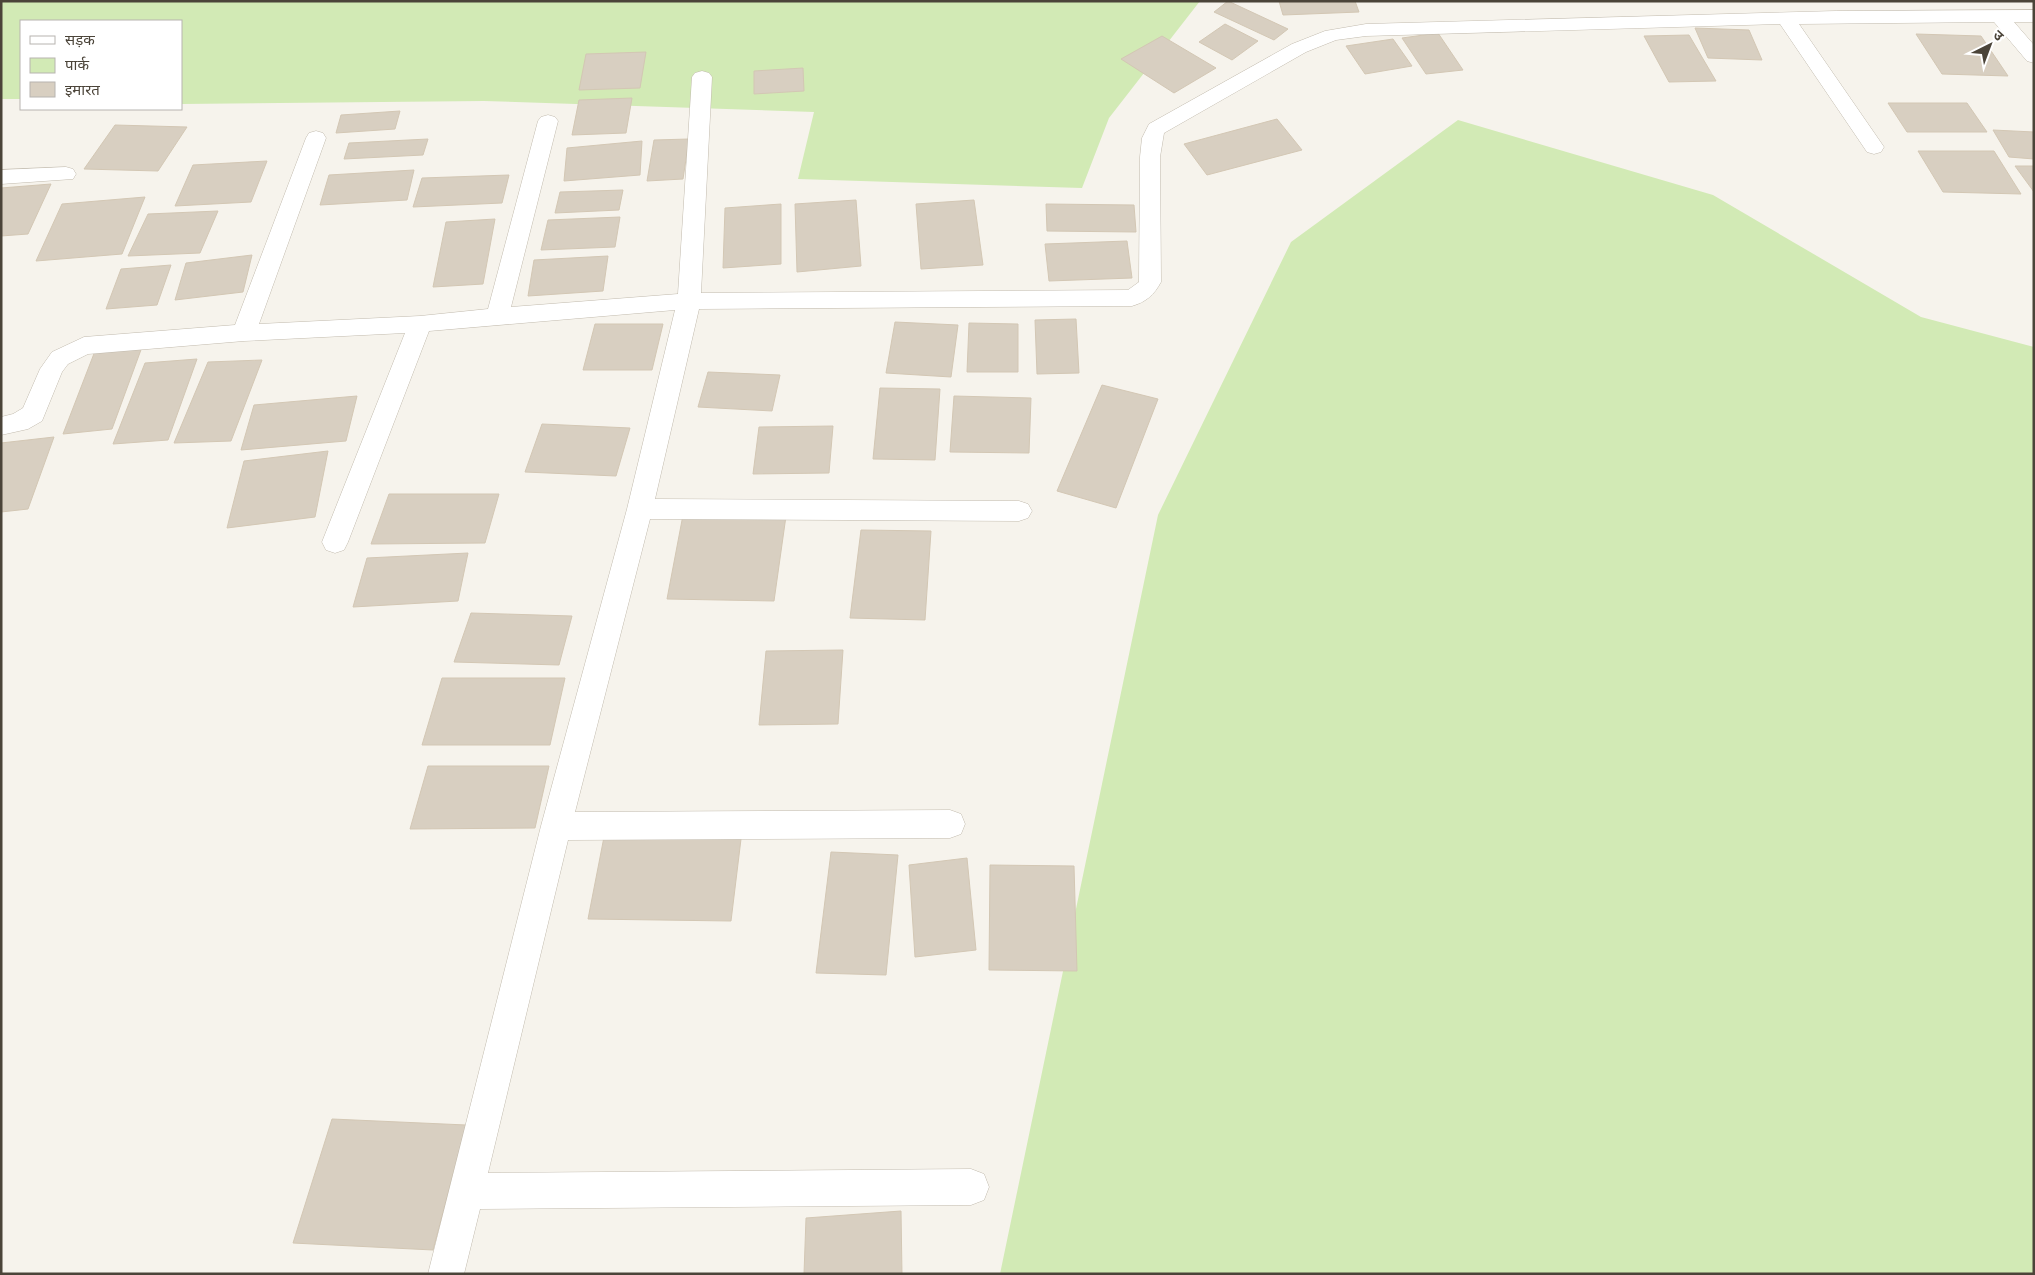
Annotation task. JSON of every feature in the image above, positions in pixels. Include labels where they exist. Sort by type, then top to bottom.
[{"type":"street","points":[[1,426],[19,422],[32,414],[52,369],[60,358],[84,346],[244,333],[420,324],[689,301],[1132,298],[1146,288],[1150,282],[1150,157],[1152,138],[1156,130],[1299,48],[1332,35],[1366,30],[1786,19],[1831,9],[2034,16]]},
{"type":"street","points":[[1999,16],[2034,57]]},
{"type":"street","points":[[1786,19],[1874,147]]},
{"type":"street","points":[[446,1274],[556,826],[640,509],[689,301],[702,77]]},
{"type":"street","points":[[497,316],[548,121]]},
{"type":"street","points":[[244,333],[316,138]]},
{"type":"street","points":[[1,176],[66,174]]},
{"type":"street","points":[[335,542],[420,324]]},
{"type":"street","points":[[640,509],[1019,511]]},
{"type":"street","points":[[556,826],[950,824]]},
{"type":"street","points":[[466,1191],[971,1187]]},
{"type":"green space","points":[[1,1],[1200,1],[1109,118],[1082,188],[798,179],[814,112],[484,101],[182,104],[182,20],[20,20],[20,99],[1,99]]},
{"type":"green space","points":[[1458,120],[1713,195],[1921,317],[2034,347],[2034,1274],[1000,1274],[1158,515],[1291,242]]},
{"type":"building","points":[[1228,1],[1288,29],[1274,40],[1214,12]]},
{"type":"building","points":[[1279,1],[1355,1],[1359,12],[1283,15]]},
{"type":"building","points":[[1225,24],[1258,41],[1232,60],[1199,42]]},
{"type":"building","points":[[1695,28],[1749,30],[1762,60],[1708,58]]},
{"type":"building","points":[[1438,33],[1463,70],[1426,74],[1402,38]]},
{"type":"building","points":[[1916,34],[1981,36],[2008,76],[1942,74]]},
{"type":"building","points":[[1689,35],[1716,81],[1669,82],[1644,36]]},
{"type":"building","points":[[1162,36],[1216,68],[1174,93],[1121,59]]},
{"type":"building","points":[[1393,39],[1412,66],[1365,74],[1346,46]]},
{"type":"building","points":[[646,52],[640,88],[579,90],[586,54]]},
{"type":"building","points":[[803,68],[804,91],[754,94],[754,71]]},
{"type":"building","points":[[632,98],[626,133],[572,135],[579,100]]},
{"type":"building","points":[[1888,103],[1967,103],[1987,132],[1907,132]]},
{"type":"building","points":[[400,111],[395,129],[336,133],[341,115]]},
{"type":"building","points":[[1277,119],[1302,150],[1207,175],[1184,144]]},
{"type":"building","points":[[115,125],[187,127],[158,171],[84,169]]},
{"type":"building","points":[[1993,130],[2034,132],[2034,159],[2009,157]]},
{"type":"building","points":[[428,139],[423,155],[344,159],[349,143]]},
{"type":"building","points":[[689,139],[683,179],[647,181],[654,140]]},
{"type":"building","points":[[642,141],[640,175],[564,181],[567,148]]},
{"type":"building","points":[[1918,151],[1994,151],[2021,194],[1943,192]]},
{"type":"building","points":[[267,161],[251,202],[175,206],[193,165]]},
{"type":"building","points":[[2015,166],[2034,166],[2034,192]]},
{"type":"building","points":[[414,170],[407,200],[320,205],[329,175]]},
{"type":"building","points":[[509,175],[502,203],[413,207],[422,178]]},
{"type":"building","points":[[51,184],[28,234],[1,236],[1,188]]},
{"type":"building","points":[[623,190],[619,210],[555,213],[560,192]]},
{"type":"building","points":[[145,197],[122,254],[36,261],[62,204]]},
{"type":"building","points":[[856,200],[861,266],[797,272],[795,204]]},
{"type":"building","points":[[974,200],[983,265],[921,269],[916,204]]},
{"type":"building","points":[[781,204],[781,264],[723,268],[725,208]]},
{"type":"building","points":[[1046,204],[1134,205],[1136,232],[1047,231]]},
{"type":"building","points":[[218,211],[200,253],[128,256],[148,214]]},
{"type":"building","points":[[620,217],[615,247],[541,250],[548,220]]},
{"type":"building","points":[[495,219],[483,284],[433,287],[446,222]]},
{"type":"building","points":[[1127,241],[1132,278],[1049,281],[1045,244]]},
{"type":"building","points":[[252,255],[243,292],[175,300],[186,263]]},
{"type":"building","points":[[608,256],[603,291],[528,296],[534,260]]},
{"type":"building","points":[[171,265],[157,305],[106,309],[121,269]]},
{"type":"building","points":[[1076,319],[1079,373],[1037,374],[1035,320]]},
{"type":"building","points":[[895,322],[958,325],[951,377],[886,373]]},
{"type":"building","points":[[969,323],[1018,324],[1018,372],[967,372]]},
{"type":"building","points":[[595,324],[663,324],[652,370],[583,370]]},
{"type":"building","points":[[142,347],[112,429],[63,434],[95,351]]},
{"type":"building","points":[[197,359],[168,440],[113,444],[145,363]]},
{"type":"building","points":[[262,360],[231,441],[174,443],[208,362]]},
{"type":"building","points":[[708,372],[780,375],[772,411],[698,407]]},
{"type":"building","points":[[1102,385],[1158,399],[1116,508],[1057,491]]},
{"type":"building","points":[[880,388],[940,389],[935,460],[873,459]]},
{"type":"building","points":[[357,396],[346,441],[241,450],[254,405]]},
{"type":"building","points":[[954,396],[1031,398],[1029,453],[950,452]]},
{"type":"building","points":[[542,424],[630,428],[616,476],[525,472]]},
{"type":"building","points":[[833,426],[829,473],[753,474],[759,427]]},
{"type":"building","points":[[54,437],[28,509],[1,512],[1,443]]},
{"type":"building","points":[[328,451],[315,517],[227,528],[244,461]]},
{"type":"building","points":[[389,494],[499,494],[485,543],[371,544]]},
{"type":"building","points":[[683,515],[786,516],[774,601],[667,599]]},
{"type":"building","points":[[861,530],[931,531],[925,620],[850,618]]},
{"type":"building","points":[[468,553],[458,601],[353,607],[367,558]]},
{"type":"building","points":[[471,613],[572,616],[559,665],[454,662]]},
{"type":"building","points":[[843,650],[838,724],[759,725],[766,651]]},
{"type":"building","points":[[442,678],[565,678],[550,745],[422,745]]},
{"type":"building","points":[[428,766],[549,766],[535,828],[410,829]]},
{"type":"building","points":[[604,837],[741,839],[731,921],[588,919]]},
{"type":"building","points":[[831,852],[898,855],[886,975],[816,973]]},
{"type":"building","points":[[967,858],[976,950],[915,957],[909,865]]},
{"type":"building","points":[[990,865],[1074,866],[1077,971],[989,970]]},
{"type":"building","points":[[332,1119],[466,1125],[433,1250],[293,1243]]},
{"type":"building","points":[[901,1211],[902,1274],[804,1274],[806,1218]]}]
